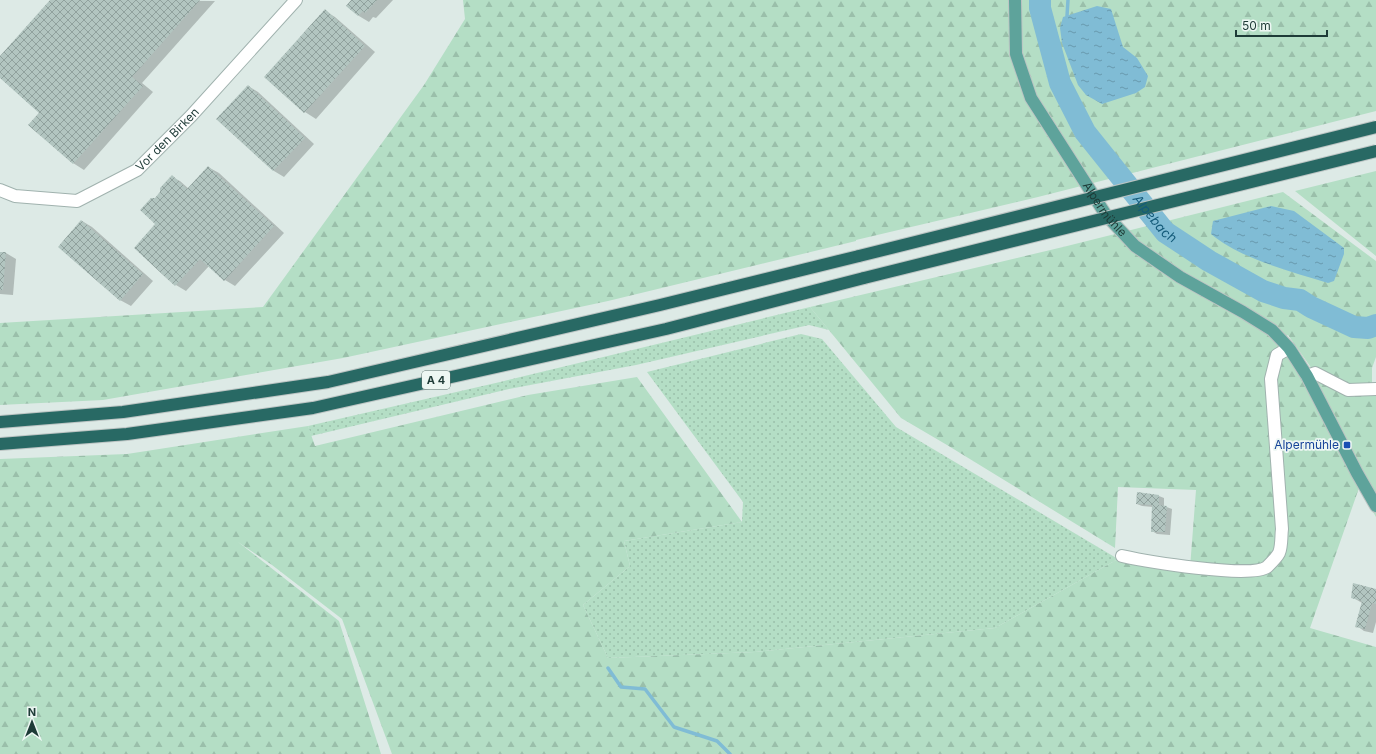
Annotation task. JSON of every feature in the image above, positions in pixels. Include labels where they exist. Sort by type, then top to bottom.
[{"type":"highway","name":"A 4","points":[[0,422],[123,412],[328,382],[660,305],[1376,127]]},
{"type":"highway","name":"A 4","points":[[0,444],[127,434],[313,408],[666,329],[864,278],[1376,151]]},
{"type":"main road","name":"Alpermühle","points":[[1015,0],[1016,54],[1031,98],[1106,215],[1136,246],[1180,277],[1272,330],[1289,348],[1307,376],[1357,473],[1376,506]]},
{"type":"street","name":"Vor den Birken","points":[[0,190],[16,196],[77,201],[137,170],[191,116],[296,0]]},
{"type":"street","points":[[1122,556],[1142,561],[1200,568],[1251,572],[1266,568],[1278,553],[1282,528],[1271,379],[1277,355],[1289,348]]},
{"type":"street","points":[[1307,376],[1315,373],[1348,390],[1376,389]]},
{"type":"green space","points":[[463,0],[1376,0],[1376,111],[1038,197],[608,301],[343,358],[103,400],[0,405],[0,323],[263,307],[424,85],[465,19]]},
{"type":"green space","points":[[1376,171],[1376,256],[1295,191]]},
{"type":"green space","points":[[1283,192],[1376,261],[1376,357],[1372,368],[1372,386],[1349,388],[1312,369],[1288,335],[1278,342],[1304,381],[1316,376],[1347,392],[1375,391],[1376,393],[1376,517],[1359,488],[1310,628],[1376,647],[1376,754],[392,754],[342,619],[272,565],[238,542],[339,621],[381,754],[0,754],[0,459],[127,454],[308,426],[315,446],[528,395],[637,377],[742,522],[624,541],[630,566],[583,605],[608,658],[755,652],[995,628],[1118,559],[1190,568],[1196,490],[1118,487],[1115,548],[901,418],[810,307],[1063,247]]},
{"type":"green space","points":[[810,307],[829,330],[809,325],[636,365],[509,389],[311,436],[308,426],[500,382]]},
{"type":"green space","points":[[801,334],[822,339],[896,427],[1118,559],[995,628],[755,652],[608,658],[583,605],[630,566],[624,541],[742,522],[743,502],[647,372]]},
{"type":"water","points":[[1097,6],[1111,9],[1123,47],[1137,58],[1148,76],[1145,87],[1136,93],[1102,104],[1086,95],[1078,85],[1062,43],[1060,28],[1063,17]]},
{"type":"water","points":[[1271,206],[1294,211],[1344,248],[1344,254],[1334,281],[1328,283],[1266,263],[1237,251],[1211,234],[1213,221]]},
{"type":"building","points":[[50,0],[200,0],[132,77],[143,86],[73,164],[28,125],[39,113],[0,78],[0,56]]},
{"type":"building","points":[[351,0],[377,0],[365,13],[363,11],[358,16],[346,6]]},
{"type":"building","points":[[325,9],[365,46],[304,113],[264,77]]},
{"type":"building","points":[[248,85],[305,138],[273,171],[216,119]]},
{"type":"building","points":[[208,166],[274,226],[224,281],[200,259],[175,286],[134,248],[155,224],[140,210],[151,198],[155,198],[160,192],[160,188],[172,175],[187,189]]},
{"type":"building","points":[[81,220],[143,274],[120,301],[58,247]]},
{"type":"building","points":[[0,252],[6,252],[3,290],[0,290]]},
{"type":"building","points":[[1137,492],[1159,495],[1159,505],[1167,506],[1165,532],[1151,532],[1152,505],[1136,504]]},
{"type":"building","points":[[1353,583],[1376,589],[1376,604],[1372,603],[1365,629],[1355,627],[1362,601],[1351,598]]},
{"type":"waterway","name":"Alpebach","points":[[1040,0],[1040,8],[1060,83],[1085,132],[1165,232],[1209,261],[1263,291],[1284,298],[1300,300],[1311,307],[1354,327],[1368,328],[1376,325]]},
{"type":"waterway","points":[[1067,16],[1068,0]]},
{"type":"waterway","points":[[608,668],[621,687],[645,689],[674,727],[717,741],[730,754]]},
{"type":"place","name":"Alpermühle","points":[[1347,445]]}]
